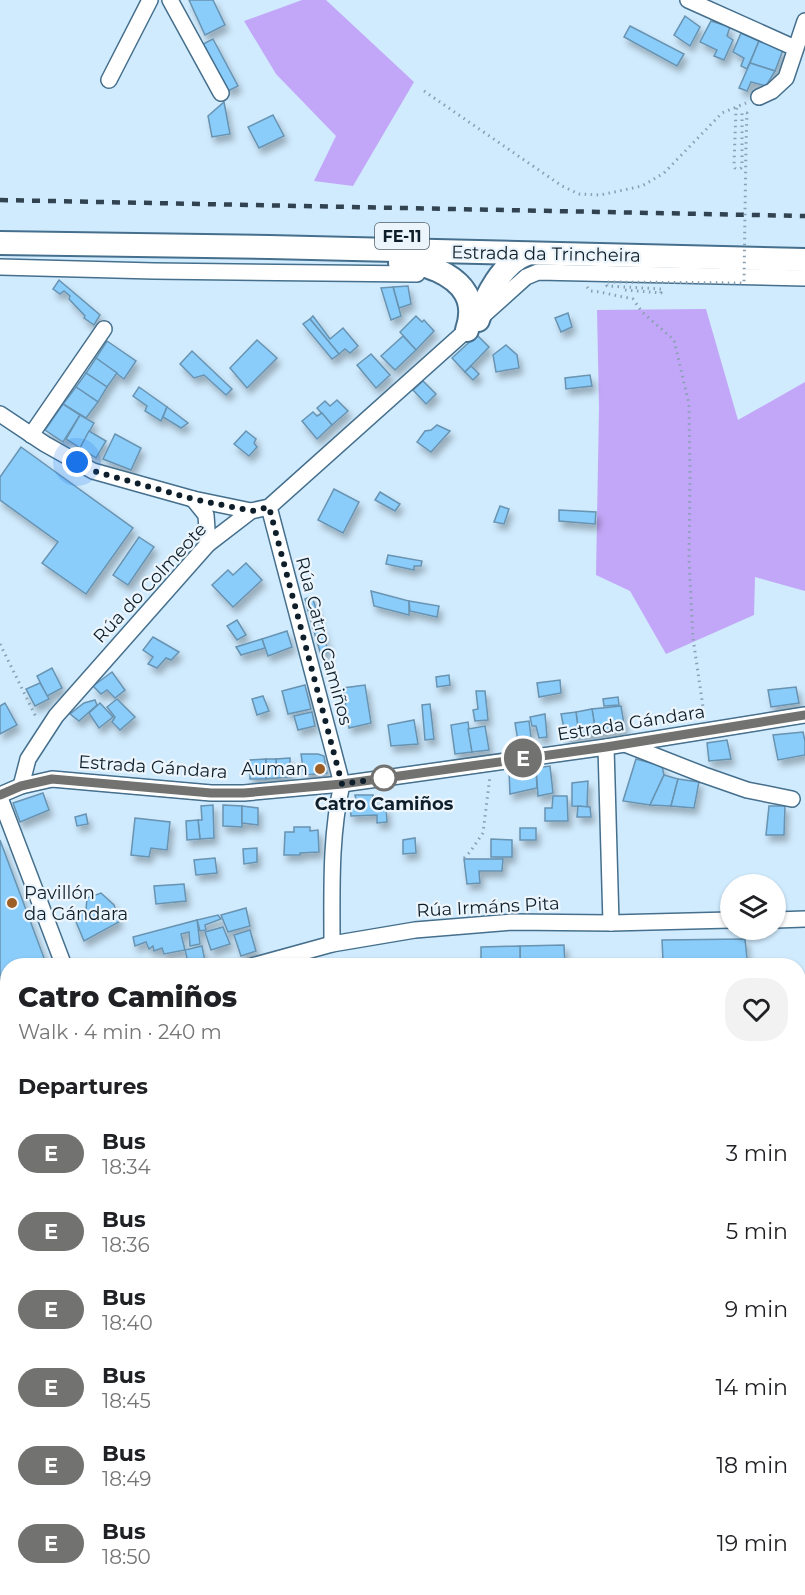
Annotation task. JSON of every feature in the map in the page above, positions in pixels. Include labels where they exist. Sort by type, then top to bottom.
[{"type":"highway","name":"Estrada da Trincheira","points":[[0,228],[805,244]]},
{"type":"highway","name":"Estrada da Trincheira","points":[[0,243],[805,260]]},
{"type":"highway","points":[[269,247],[293,259],[419,264],[444,273],[462,286],[468,298],[472,325]]},
{"type":"highway","points":[[472,325],[503,273],[515,260],[527,254]]},
{"type":"street","points":[[109,80],[150,0]]},
{"type":"street","points":[[170,0],[221,93]]},
{"type":"street","points":[[688,0],[795,48]]},
{"type":"street","points":[[759,97],[772,91],[786,78],[805,21]]},
{"type":"street","points":[[0,267],[154,271],[444,273]]},
{"type":"street","name":"Rúa do Colmeote","points":[[21,786],[28,759],[56,716],[208,544],[252,511],[269,507],[526,277],[538,272],[805,278]]},
{"type":"street","points":[[31,435],[104,329]]},
{"type":"street","points":[[0,414],[45,444],[93,471],[193,499],[252,511]]},
{"type":"street","points":[[193,499],[206,515],[208,544]]},
{"type":"street","name":"Rúa Catro Camiños","points":[[269,507],[342,784]]},
{"type":"street","name":"Estrada Gándara","points":[[0,797],[21,786],[52,779],[211,793],[244,793],[342,784],[606,747],[805,715]]},
{"type":"street","points":[[625,744],[747,790],[792,799]]},
{"type":"street","points":[[606,747],[611,922]]},
{"type":"street","points":[[332,944],[336,811],[342,784]]},
{"type":"street","points":[[0,797],[61,958]]},
{"type":"street","points":[[786,920],[805,919]]},
{"type":"street","name":"Rúa Irmáns Pita","points":[[281,958],[332,944],[415,930],[512,922],[720,920]]},
{"type":"path","points":[[424,91],[562,186],[579,194],[600,195],[642,186],[663,173],[722,112],[759,97]]},
{"type":"path","points":[[600,292],[612,289],[661,293],[661,289],[607,286],[606,282],[744,283],[747,113],[742,113],[742,164],[739,170],[734,166],[735,116],[736,110],[741,105]]},
{"type":"path","points":[[578,273],[590,291],[633,299],[642,312],[674,340],[689,404],[689,559],[693,638],[704,714]]},
{"type":"path","points":[[0,644],[44,734]]},
{"type":"path","points":[[464,858],[483,833],[491,763]]},
{"type":"shaded area","points":[[302,0],[326,0],[414,82],[353,186],[314,181],[336,136],[276,74],[244,21]]},
{"type":"shaded area","points":[[706,309],[738,420],[805,382],[805,591],[755,577],[754,615],[666,654],[630,591],[596,575],[599,408],[597,310]]},
{"type":"building","points":[[189,0],[213,0],[225,25],[205,35]]},
{"type":"building","points":[[685,16],[700,27],[690,46],[674,35]]},
{"type":"building","points":[[711,21],[730,27],[727,36],[733,40],[724,60],[714,56],[717,50],[700,42]]},
{"type":"building","points":[[630,26],[684,54],[677,66],[624,37]]},
{"type":"building","points":[[741,33],[759,41],[747,69],[741,66],[744,58],[733,52]]},
{"type":"building","points":[[213,39],[238,86],[228,91],[203,44]]},
{"type":"building","points":[[759,41],[783,50],[775,71],[750,63]]},
{"type":"building","points":[[750,63],[775,71],[766,86],[751,82],[747,91],[739,88]]},
{"type":"building","points":[[224,102],[230,134],[212,137],[208,116]]},
{"type":"building","points":[[273,115],[284,136],[259,148],[248,127]]},
{"type":"building","points":[[59,280],[100,315],[94,325],[84,318],[85,316],[69,299],[70,296],[64,291],[60,294],[53,289]]},
{"type":"building","points":[[408,286],[411,304],[399,308],[393,287]]},
{"type":"building","points":[[393,287],[401,316],[391,320],[381,288]]},
{"type":"building","points":[[568,313],[572,327],[561,332],[555,318]]},
{"type":"building","points":[[313,316],[330,339],[343,328],[358,346],[350,353],[345,349],[339,354],[310,319]]},
{"type":"building","points":[[416,316],[422,322],[424,320],[434,331],[416,350],[400,332]]},
{"type":"building","points":[[310,319],[339,354],[332,359],[303,324]]},
{"type":"building","points":[[477,335],[489,347],[465,372],[452,358]]},
{"type":"building","points":[[403,336],[416,350],[395,370],[381,356]]},
{"type":"building","points":[[257,340],[277,358],[247,388],[230,368]]},
{"type":"building","points":[[107,341],[136,361],[124,379],[96,358]]},
{"type":"building","points":[[506,345],[517,355],[519,368],[496,372],[493,355]]},
{"type":"building","points":[[192,351],[232,389],[226,395],[204,375],[194,378],[180,364]]},
{"type":"building","points":[[371,354],[390,375],[376,388],[357,365]]},
{"type":"building","points":[[96,358],[117,373],[107,387],[86,373]]},
{"type":"building","points":[[471,366],[479,374],[473,380],[465,372]]},
{"type":"building","points":[[86,373],[107,387],[98,402],[76,387]]},
{"type":"building","points":[[590,375],[592,386],[566,389],[565,378]]},
{"type":"building","points":[[423,381],[436,394],[426,404],[413,390]]},
{"type":"building","points":[[76,387],[98,402],[86,418],[63,404]]},
{"type":"building","points":[[139,387],[167,407],[161,421],[145,411],[147,406],[133,396]]},
{"type":"building","points":[[337,400],[348,411],[332,425],[317,408],[325,401],[330,406]]},
{"type":"building","points":[[63,404],[80,415],[63,442],[45,430]]},
{"type":"building","points":[[167,407],[188,423],[181,428],[163,417]]},
{"type":"building","points":[[313,412],[317,416],[322,413],[332,425],[317,439],[302,421]]},
{"type":"building","points":[[80,415],[94,423],[80,448],[66,439]]},
{"type":"building","points":[[437,425],[450,431],[431,452],[417,442],[425,431]]},
{"type":"building","points":[[89,431],[106,441],[96,458],[80,448]]},
{"type":"building","points":[[246,431],[256,439],[254,443],[257,447],[249,456],[234,444]]},
{"type":"building","points":[[115,434],[141,448],[131,470],[103,459]]},
{"type":"building","points":[[21,447],[133,528],[86,594],[42,563],[58,542],[0,500],[0,477]]},
{"type":"building","points":[[334,489],[359,502],[343,533],[318,520]]},
{"type":"building","points":[[380,492],[400,504],[395,511],[375,500]]},
{"type":"building","points":[[500,506],[509,509],[504,524],[494,522]]},
{"type":"building","points":[[559,510],[596,512],[595,524],[559,521]]},
{"type":"building","points":[[139,537],[154,547],[128,585],[113,575]]},
{"type":"building","points":[[388,555],[422,561],[421,566],[414,566],[414,570],[386,564]]},
{"type":"building","points":[[246,563],[262,580],[233,607],[212,585],[228,570],[233,575]]},
{"type":"building","points":[[371,591],[409,601],[409,615],[374,606]]},
{"type":"building","points":[[312,596],[319,619],[311,621],[305,599]]},
{"type":"building","points":[[409,601],[439,606],[437,617],[410,611]]},
{"type":"building","points":[[237,620],[246,635],[237,640],[227,626]]},
{"type":"building","points":[[322,626],[328,652],[321,655],[313,628]]},
{"type":"building","points":[[287,631],[292,647],[268,656],[262,639]]},
{"type":"building","points":[[153,637],[179,652],[171,660],[166,658],[157,668],[148,664],[153,657],[143,650]]},
{"type":"building","points":[[262,639],[265,648],[241,655],[236,647]]},
{"type":"building","points":[[52,668],[62,688],[47,696],[37,676]]},
{"type":"building","points":[[112,672],[125,690],[115,698],[107,690],[101,694],[93,686]]},
{"type":"building","points":[[449,675],[450,685],[437,687],[436,677]]},
{"type":"building","points":[[560,680],[561,693],[539,697],[537,683]]},
{"type":"building","points":[[40,683],[49,699],[35,706],[26,689]]},
{"type":"building","points":[[305,685],[311,709],[288,714],[282,691]]},
{"type":"building","points":[[365,685],[371,723],[349,728],[343,688]]},
{"type":"building","points":[[796,687],[799,703],[771,707],[768,690]]},
{"type":"building","points":[[476,691],[485,691],[488,720],[475,721],[473,710],[478,709]]},
{"type":"building","points":[[263,696],[269,711],[257,715],[252,699]]},
{"type":"building","points":[[618,697],[619,705],[604,706],[603,699]]},
{"type":"building","points":[[117,699],[135,717],[120,730],[112,722],[115,717],[107,707]]},
{"type":"building","points":[[95,700],[97,705],[79,721],[70,714],[84,703]]},
{"type":"building","points":[[5,703],[17,725],[0,734],[0,706]]},
{"type":"building","points":[[100,703],[113,717],[99,728],[89,713]]},
{"type":"building","points":[[430,704],[434,739],[425,740],[422,705]]},
{"type":"building","points":[[621,706],[625,730],[596,734],[592,709]]},
{"type":"building","points":[[592,709],[596,734],[579,736],[576,712]]},
{"type":"building","points":[[312,712],[315,726],[298,730],[294,716]]},
{"type":"building","points":[[576,712],[579,736],[566,738],[561,714]]},
{"type":"building","points":[[545,714],[547,737],[539,738],[536,726],[532,726],[530,717]]},
{"type":"building","points":[[414,720],[418,744],[391,746],[388,725]]},
{"type":"building","points":[[529,721],[532,745],[519,747],[515,723]]},
{"type":"building","points":[[468,722],[472,752],[455,754],[451,725]]},
{"type":"building","points":[[485,726],[489,750],[472,752],[468,729]]},
{"type":"building","points":[[803,732],[805,755],[778,760],[773,735]]},
{"type":"building","points":[[727,740],[731,759],[709,761],[707,743]]},
{"type":"building","points":[[301,754],[324,756],[327,773],[304,775]]},
{"type":"building","points":[[290,758],[290,777],[277,778],[276,759]]},
{"type":"building","points":[[266,759],[266,779],[250,779],[250,760]]},
{"type":"building","points":[[266,759],[276,759],[277,778],[266,779]]},
{"type":"building","points":[[636,759],[662,766],[664,775],[650,805],[623,801]]},
{"type":"building","points":[[550,766],[553,793],[538,796],[536,768]]},
{"type":"building","points":[[536,768],[537,788],[510,794],[509,772]]},
{"type":"building","points":[[664,775],[678,779],[671,806],[650,805]]},
{"type":"building","points":[[678,779],[699,782],[694,808],[671,806]]},
{"type":"building","points":[[588,781],[587,807],[572,806],[572,783]]},
{"type":"building","points":[[43,793],[49,810],[20,822],[13,803]]},
{"type":"building","points":[[355,795],[373,795],[373,808],[386,807],[387,822],[377,823],[377,815],[351,816],[350,807],[357,806]]},
{"type":"building","points":[[553,796],[567,796],[568,821],[545,821],[545,808],[552,808]]},
{"type":"building","points":[[213,805],[214,838],[200,839],[198,820],[202,820],[201,806]]},
{"type":"building","points":[[223,805],[242,806],[242,827],[223,826]]},
{"type":"building","points":[[242,806],[258,808],[258,825],[242,823]]},
{"type":"building","points":[[578,806],[590,807],[591,817],[577,817]]},
{"type":"building","points":[[769,806],[785,806],[784,835],[766,835]]},
{"type":"building","points":[[86,814],[88,824],[77,826],[75,817]]},
{"type":"building","points":[[135,818],[170,822],[167,850],[151,848],[149,857],[131,855]]},
{"type":"building","points":[[198,820],[200,839],[187,840],[186,821]]},
{"type":"building","points":[[294,827],[310,827],[310,831],[318,830],[319,852],[284,855],[285,832],[294,832]]},
{"type":"building","points":[[520,828],[536,828],[536,840],[520,840]]},
{"type":"building","points":[[415,838],[416,853],[403,854],[403,840]]},
{"type":"building","points":[[491,839],[512,840],[512,857],[491,857]]},
{"type":"building","name":"Pavillón da Gándara","points":[[0,840],[44,958],[0,958]]},
{"type":"building","points":[[257,848],[257,862],[244,864],[243,849]]},
{"type":"building","points":[[215,858],[217,873],[196,875],[194,860]]},
{"type":"building","points":[[464,859],[503,859],[502,871],[479,871],[480,883],[467,884]]},
{"type":"building","points":[[184,884],[186,901],[156,904],[154,886]]},
{"type":"building","points":[[101,893],[114,905],[119,922],[84,941],[74,917],[86,910],[87,898]]},
{"type":"building","points":[[246,908],[250,926],[228,932],[221,915]]},
{"type":"building","points":[[218,915],[221,919],[205,925],[206,930],[200,931],[197,920]]},
{"type":"building","points":[[197,920],[200,944],[190,946],[189,932],[181,934],[185,950],[164,954],[162,948],[154,951],[153,946],[149,949],[146,942],[135,946],[133,937]]},
{"type":"building","points":[[223,927],[230,944],[211,950],[205,932]]},
{"type":"building","points":[[250,930],[256,951],[241,956],[234,935]]},
{"type":"building","points":[[662,940],[745,940],[747,958],[663,958]]},
{"type":"building","points":[[564,945],[565,958],[520,958],[520,946]]},
{"type":"building","points":[[202,946],[204,958],[187,958],[185,950]]},
{"type":"building","points":[[520,946],[520,958],[481,958],[481,947]]},
{"type":"railway","points":[[0,200],[805,216]]},
{"type":"bus line","name":"E","points":[[0,795],[21,786],[52,779],[211,793],[244,793],[342,784],[606,747],[805,715]]},
{"type":"place","name":"Auman","points":[[320,769]]},
{"type":"place","name":"Catro Camiños","points":[[384,778]]},
{"type":"place","name":"Pavillón da Gándara","points":[[12,903]]},
{"type":"route","points":[[77,462],[93,471],[193,499],[252,511],[269,507],[342,784],[384,778]]}]
